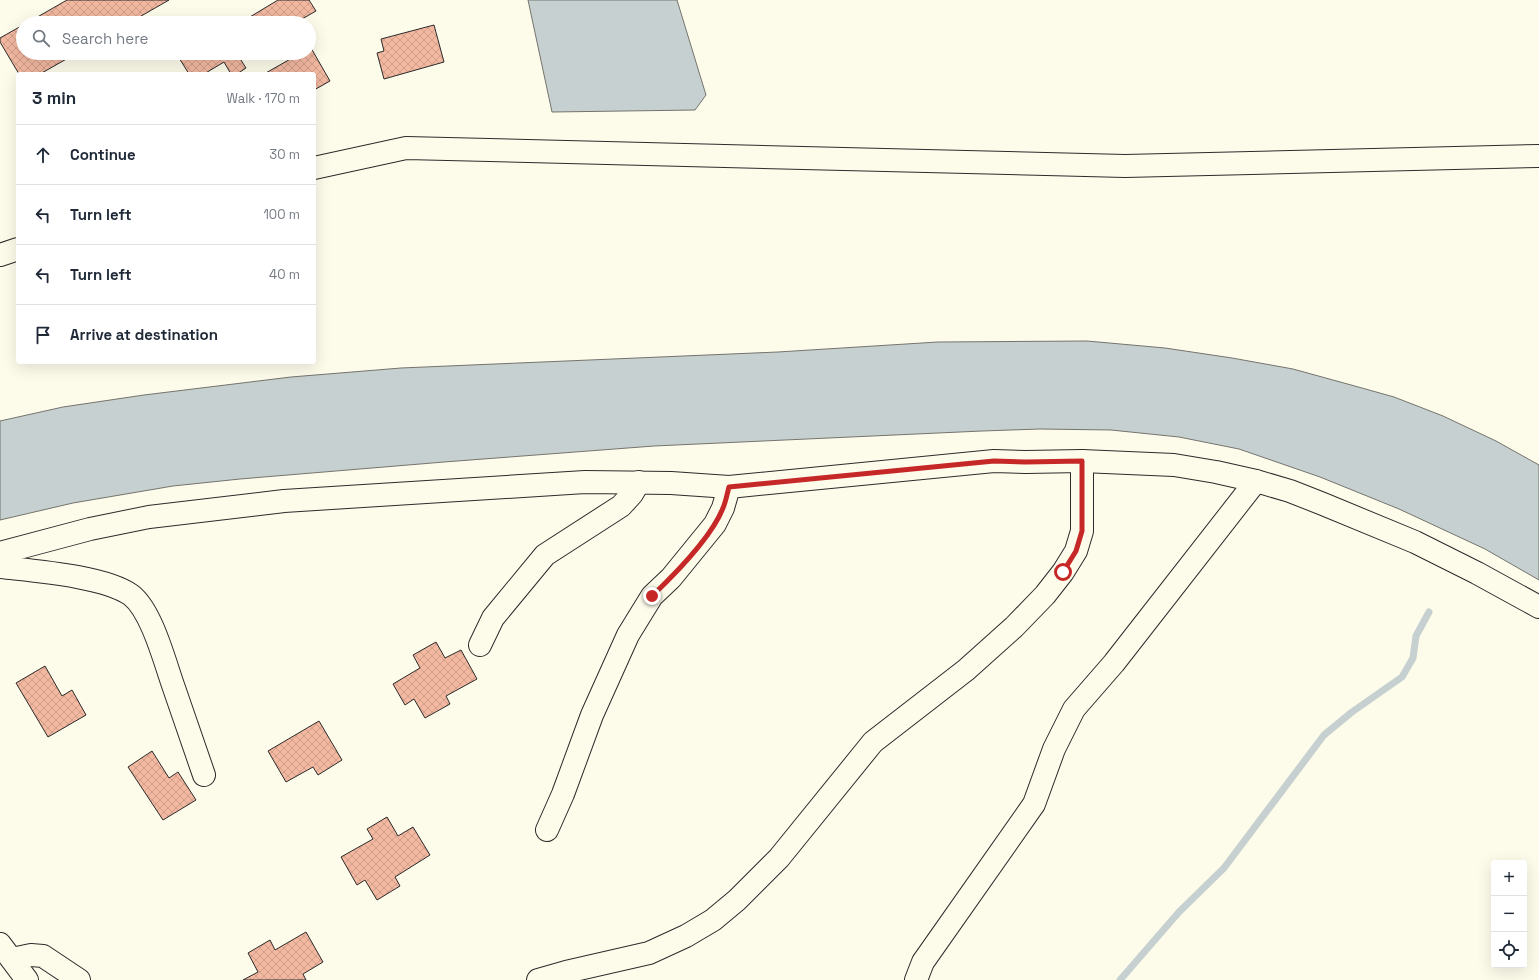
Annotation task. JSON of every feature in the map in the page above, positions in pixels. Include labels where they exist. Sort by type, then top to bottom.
[{"type":"street","points":[[316,168],[406,148],[1125,166],[1539,156]]},
{"type":"street","points":[[0,255],[16,249]]},
{"type":"street","points":[[0,553],[90,529],[142,518],[208,508],[284,501],[586,482],[670,483],[729,487],[994,461],[1082,461],[1174,465],[1216,472],[1256,481],[1290,491],[1415,542],[1477,573],[1539,607]]},
{"type":"street","points":[[538,980],[649,953],[686,936],[713,920],[737,900],[779,858],[873,742],[966,670],[1014,627],[1045,595],[1063,572],[1076,551],[1082,531],[1082,461]]},
{"type":"street","points":[[916,980],[923,962],[1034,804],[1054,749],[1074,710],[1114,662],[1256,481]]},
{"type":"street","points":[[480,645],[493,618],[545,555],[621,506],[632,494],[639,482]]},
{"type":"street","points":[[547,830],[563,794],[592,715],[628,635],[652,596],[671,578],[714,524],[724,508],[729,487]]},
{"type":"street","points":[[0,567],[55,574],[110,586],[130,595],[142,607],[155,633],[204,775]]},
{"type":"street","points":[[6,951],[27,980]]},
{"type":"street","points":[[6,951],[43,956],[79,980]]},
{"type":"shaded area","points":[[528,0],[677,0],[706,95],[695,110],[552,112]]},
{"type":"shaded area","points":[[1087,341],[1165,348],[1293,369],[1394,397],[1443,416],[1496,441],[1539,465],[1539,580],[1485,549],[1399,509],[1320,477],[1239,449],[1179,437],[1111,430],[1040,429],[982,431],[654,446],[444,462],[173,486],[73,503],[0,520],[0,421],[63,407],[144,395],[291,377],[401,368],[778,352],[938,342]]},
{"type":"building","points":[[67,0],[169,0],[141,16],[39,16]]},
{"type":"building","points":[[278,0],[309,0],[316,11],[307,16],[252,16]]},
{"type":"building","points":[[434,25],[444,62],[384,79],[377,53],[384,51],[381,39]]},
{"type":"building","points":[[16,29],[16,60],[65,60],[44,72],[18,72],[0,42],[0,38]]},
{"type":"building","points":[[316,57],[330,81],[316,89],[316,72],[268,72],[289,60],[316,60]]},
{"type":"building","points":[[180,60],[241,60],[246,68],[240,72],[230,72],[224,62],[207,72],[188,72]]},
{"type":"building","points":[[436,642],[445,658],[461,650],[477,679],[446,696],[450,704],[425,718],[414,699],[405,705],[393,684],[420,668],[413,655]]},
{"type":"building","points":[[45,666],[62,696],[72,690],[86,715],[48,737],[16,683]]},
{"type":"building","points":[[319,721],[342,760],[318,775],[313,767],[286,782],[268,751]]},
{"type":"building","points":[[152,751],[169,778],[178,772],[196,800],[163,820],[128,767]]},
{"type":"building","points":[[387,817],[398,836],[413,827],[430,855],[395,877],[400,886],[377,900],[365,880],[357,885],[341,857],[373,839],[367,829]]},
{"type":"building","points":[[306,932],[323,962],[303,974],[306,980],[243,980],[258,972],[248,953],[270,940],[275,950]]},
{"type":"waterway","points":[[1120,980],[1179,912],[1224,868],[1324,735],[1352,712],[1402,677],[1413,658],[1416,636],[1429,612]]},
{"type":"route","points":[[652,596],[671,578],[702,541],[724,508],[729,487],[856,473],[994,461],[1082,461],[1082,531],[1076,551],[1063,572]]}]
